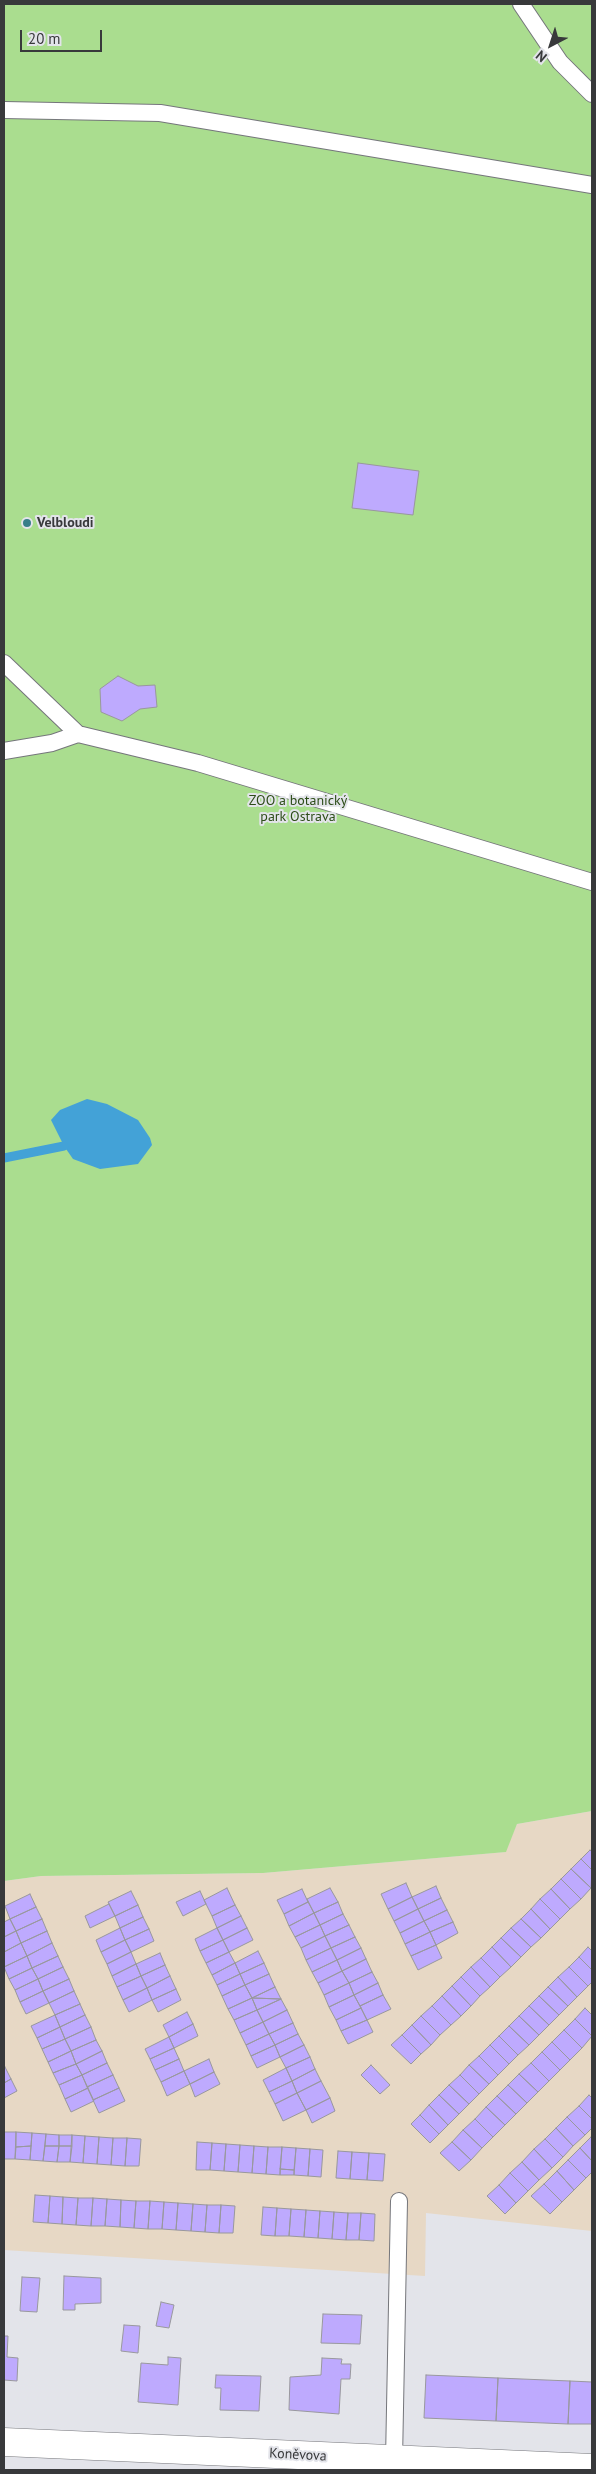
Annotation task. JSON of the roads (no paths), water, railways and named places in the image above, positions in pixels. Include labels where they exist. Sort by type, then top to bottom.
[{"type":"street","name":"Koněvova","points":[[4,2442],[592,2468]]},
{"type":"lane","points":[[521,4],[560,62],[592,94]]},
{"type":"lane","points":[[4,110],[160,113],[592,186]]},
{"type":"lane","points":[[4,663],[78,734],[198,763],[592,882]]},
{"type":"lane","points":[[4,751],[52,743],[78,734]]},
{"type":"lane","points":[[394,2460],[399,2200]]},
{"type":"water","points":[[87,1099],[107,1104],[138,1120],[150,1138],[152,1145],[138,1164],[100,1169],[73,1159],[51,1120],[60,1110]]},
{"type":"waterway","points":[[4,1158],[64,1146]]},
{"type":"place","name":"Velbloudi","points":[[27,523]]},
{"type":"park label","name":"ZOO a botanický park Ostrava","points":[[298,810]]}]
